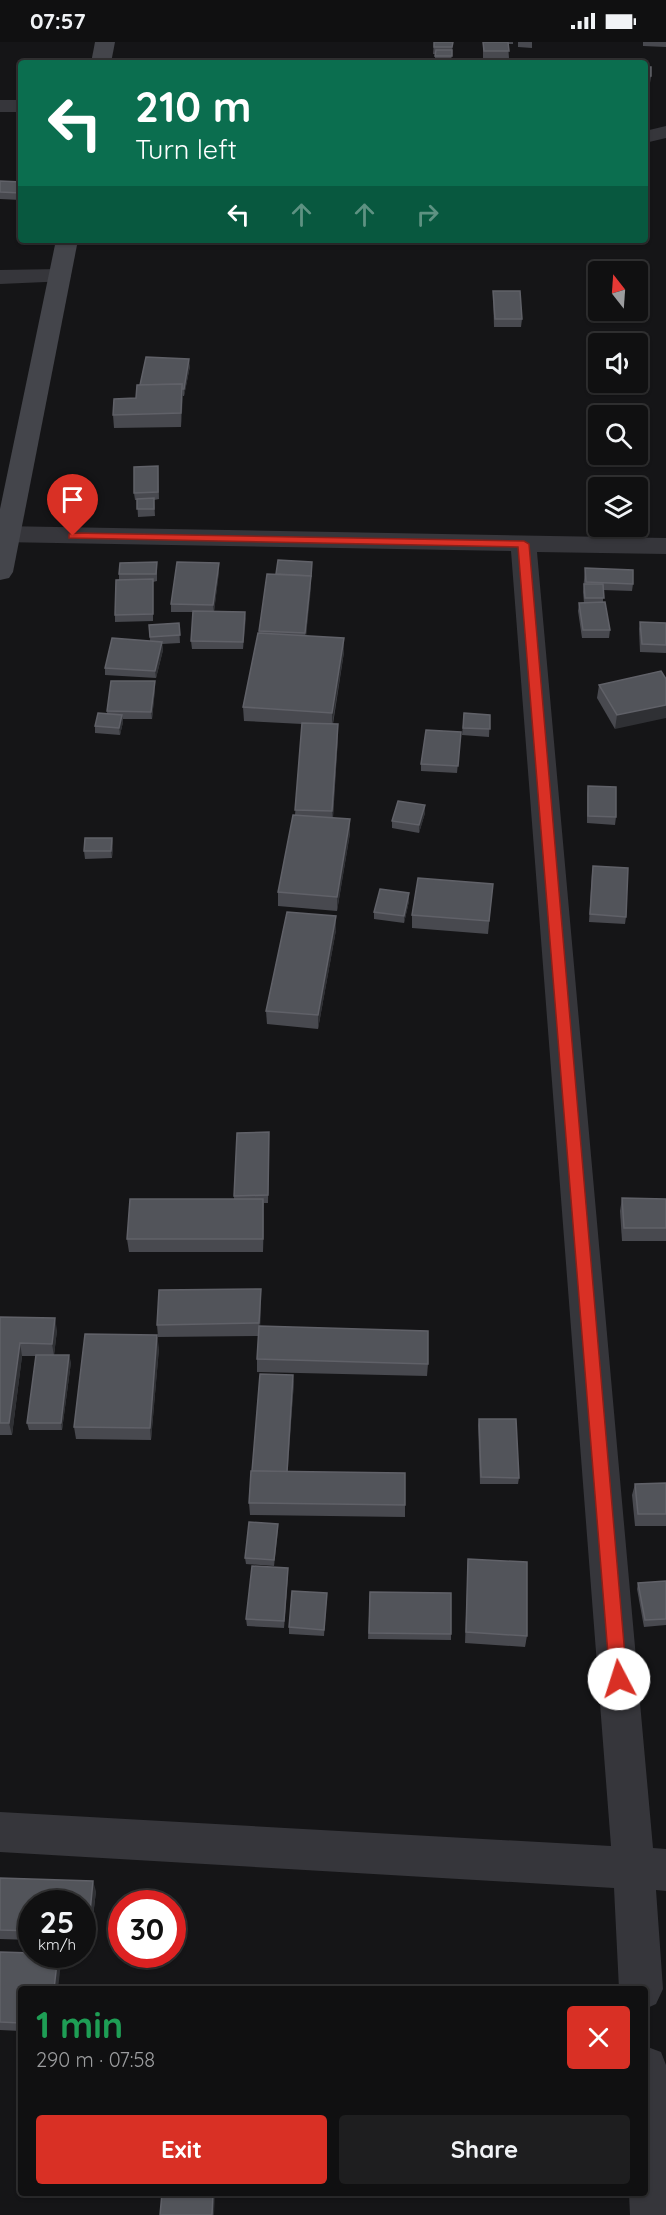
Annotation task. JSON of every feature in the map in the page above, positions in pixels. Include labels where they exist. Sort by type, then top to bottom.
[{"type":"street","points":[[102,60],[105,42]]},
{"type":"street","points":[[0,106],[18,106]]},
{"type":"street","points":[[648,136],[666,132]]},
{"type":"street","points":[[0,572],[3,534],[66,243]]},
{"type":"street","points":[[0,277],[60,276]]},
{"type":"street","points":[[3,534],[666,546]]},
{"type":"street","points":[[524,544],[650,1869],[641,1986]]},
{"type":"street","points":[[0,1832],[650,1869]]},
{"type":"street","points":[[648,2123],[653,2215]]},
{"type":"building","points":[[434,42],[453,42],[452,47],[434,47]]},
{"type":"building","points":[[483,42],[508,42],[509,51],[484,51]]},
{"type":"building","points":[[436,50],[452,50],[452,56],[435,56]]},
{"type":"building","points":[[648,67],[651,67],[651,76],[648,76]]},
{"type":"building","points":[[0,181],[18,182],[18,193],[0,192]]},
{"type":"building","points":[[493,291],[520,291],[522,319],[495,319]]},
{"type":"building","points":[[146,357],[189,359],[184,389],[182,389],[182,384],[140,385]]},
{"type":"building","points":[[182,384],[181,413],[113,415],[114,399],[136,398],[137,385]]},
{"type":"building","points":[[158,466],[158,492],[134,493],[134,467]]},
{"type":"building","points":[[154,498],[154,509],[137,509],[137,499]]},
{"type":"building","points":[[278,560],[312,562],[311,577],[276,574]]},
{"type":"building","points":[[157,562],[156,574],[119,574],[120,563]]},
{"type":"building","points":[[177,562],[219,563],[213,605],[171,604]]},
{"type":"building","points":[[585,568],[633,570],[633,584],[586,582]]},
{"type":"building","points":[[267,574],[311,576],[305,633],[259,631]]},
{"type":"building","points":[[153,579],[153,614],[115,615],[116,580]]},
{"type":"building","points":[[584,584],[603,584],[604,598],[585,598]]},
{"type":"building","points":[[605,602],[610,630],[583,630],[579,603]]},
{"type":"building","points":[[193,611],[245,612],[243,642],[191,641]]},
{"type":"building","points":[[640,622],[666,623],[666,645],[642,644]]},
{"type":"building","points":[[179,623],[180,635],[150,637],[149,625]]},
{"type":"building","points":[[258,633],[344,638],[332,713],[243,707]]},
{"type":"building","points":[[112,638],[162,642],[155,671],[105,668]]},
{"type":"building","points":[[661,671],[666,679],[666,705],[617,715],[599,685]]},
{"type":"building","points":[[111,681],[155,681],[151,712],[107,711]]},
{"type":"building","points":[[98,713],[122,715],[119,728],[95,726]]},
{"type":"building","points":[[464,713],[490,715],[490,729],[463,728]]},
{"type":"building","points":[[302,723],[338,724],[332,811],[295,810]]},
{"type":"building","points":[[426,730],[461,732],[458,766],[421,764]]},
{"type":"building","points":[[588,786],[616,787],[616,817],[588,816]]},
{"type":"building","points":[[398,801],[425,805],[419,825],[392,821]]},
{"type":"building","points":[[293,815],[350,819],[337,897],[278,892]]},
{"type":"building","points":[[85,838],[112,838],[111,851],[84,851]]},
{"type":"building","points":[[593,866],[628,868],[626,917],[590,914]]},
{"type":"building","points":[[418,878],[493,884],[489,921],[412,915]]},
{"type":"building","points":[[380,889],[409,893],[404,916],[374,912]]},
{"type":"building","points":[[287,912],[336,916],[318,1015],[266,1011]]},
{"type":"building","points":[[269,1132],[268,1195],[234,1196],[237,1133]]},
{"type":"building","points":[[622,1198],[666,1199],[666,1228],[624,1228]]},
{"type":"building","points":[[130,1199],[263,1199],[263,1239],[127,1239]]},
{"type":"building","points":[[261,1289],[259,1323],[157,1325],[159,1290]]},
{"type":"building","points":[[0,1317],[55,1318],[52,1344],[20,1343],[9,1423],[0,1423]]},
{"type":"building","points":[[259,1326],[428,1331],[428,1364],[257,1359]]},
{"type":"building","points":[[85,1334],[157,1335],[150,1428],[74,1427]]},
{"type":"building","points":[[36,1355],[69,1355],[61,1423],[27,1423]]},
{"type":"building","points":[[260,1374],[293,1375],[287,1472],[252,1471]]},
{"type":"building","points":[[479,1419],[516,1419],[519,1478],[481,1477]]},
{"type":"building","points":[[251,1471],[405,1473],[405,1505],[249,1503]]},
{"type":"building","points":[[666,1483],[666,1514],[638,1514],[635,1484]]},
{"type":"building","points":[[249,1522],[278,1524],[274,1560],[245,1558]]},
{"type":"building","points":[[468,1559],[527,1562],[527,1636],[466,1632]]},
{"type":"building","points":[[252,1566],[288,1568],[284,1621],[246,1619]]},
{"type":"building","points":[[666,1581],[666,1619],[645,1620],[638,1583]]},
{"type":"building","points":[[292,1591],[327,1593],[324,1630],[289,1627]]},
{"type":"building","points":[[370,1592],[451,1593],[451,1634],[369,1633]]},
{"type":"building","points":[[0,1878],[93,1881],[92,1890],[18,1890],[18,1931],[0,1930]]},
{"type":"building","points":[[0,1952],[18,1953],[18,1968],[56,1968],[54,1986],[18,1986],[18,2023],[0,2022]]},
{"type":"building","points":[[162,2196],[213,2196],[212,2215],[160,2215]]},
{"type":"route","points":[[73,536],[524,544],[619,1679]]}]
